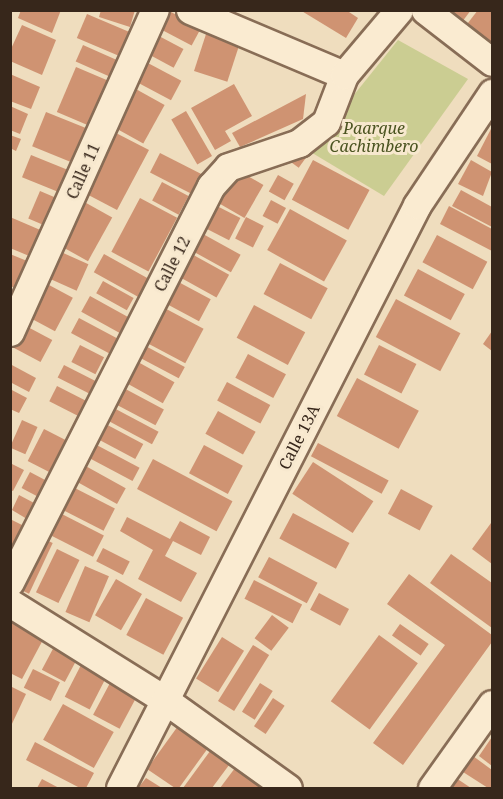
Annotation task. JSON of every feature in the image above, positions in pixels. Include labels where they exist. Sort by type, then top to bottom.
[{"type":"street","name":"Calle 11","points":[[10,332],[155,10]]},
{"type":"street","points":[[190,10],[344,75]]},
{"type":"street","name":"Calle 12","points":[[10,582],[211,186],[228,167],[299,143],[326,122],[344,75],[399,10]]},
{"type":"street","points":[[425,10],[492,62]]},
{"type":"street","name":"Calle 13A","points":[[120,789],[417,205],[492,93]]},
{"type":"street","points":[[10,603],[165,700],[288,789]]},
{"type":"street","points":[[432,789],[492,704]]},
{"type":"green space","name":"Paarque Cachimbero","points":[[398,40],[468,79],[384,196],[309,151]]},
{"type":"building","points":[[21,10],[61,10],[52,33],[18,18]]},
{"type":"building","points":[[101,10],[135,10],[130,27],[99,17]]},
{"type":"building","points":[[300,10],[346,10],[358,18],[346,38]]},
{"type":"building","points":[[439,10],[471,10],[459,26]]},
{"type":"building","points":[[478,10],[492,10],[492,51],[464,28]]},
{"type":"building","points":[[171,12],[201,28],[192,46],[162,30]]},
{"type":"building","points":[[87,14],[131,33],[121,57],[77,38]]},
{"type":"building","points":[[22,25],[56,40],[42,75],[10,61],[10,51]]},
{"type":"building","points":[[207,31],[240,42],[227,82],[194,71]]},
{"type":"building","points":[[157,35],[183,49],[174,68],[147,54]]},
{"type":"building","points":[[83,45],[117,60],[109,76],[76,61]]},
{"type":"building","points":[[146,62],[181,81],[171,100],[136,81]]},
{"type":"building","points":[[76,67],[112,82],[93,127],[57,112]]},
{"type":"building","points":[[10,74],[40,87],[31,109],[10,101]]},
{"type":"building","points":[[234,84],[252,116],[225,131],[231,141],[215,150],[191,108]]},
{"type":"building","points":[[134,88],[165,105],[143,143],[113,126]]},
{"type":"building","points":[[306,94],[303,119],[240,147],[232,133]]},
{"type":"building","points":[[10,106],[28,114],[20,134],[10,130]]},
{"type":"building","points":[[186,111],[212,156],[197,165],[171,119]]},
{"type":"building","points":[[46,112],[88,129],[74,163],[32,146]]},
{"type":"building","points":[[492,127],[492,164],[477,156]]},
{"type":"building","points":[[114,132],[149,150],[117,210],[77,189]]},
{"type":"building","points":[[10,135],[21,139],[16,151],[10,148]]},
{"type":"building","points":[[292,148],[306,158],[299,168],[285,158]]},
{"type":"building","points":[[160,153],[203,175],[193,194],[150,173]]},
{"type":"building","points":[[31,155],[70,171],[61,193],[22,177]]},
{"type":"building","points":[[313,160],[370,190],[348,230],[292,200]]},
{"type":"building","points":[[471,160],[492,172],[483,196],[458,184]]},
{"type":"building","points":[[234,168],[263,185],[244,218],[215,201]]},
{"type":"building","points":[[278,175],[294,184],[285,200],[269,192]]},
{"type":"building","points":[[162,182],[188,196],[179,215],[152,201]]},
{"type":"building","points":[[461,190],[492,207],[492,227],[452,206]]},
{"type":"building","points":[[40,191],[61,200],[49,228],[28,219]]},
{"type":"building","points":[[140,198],[177,218],[148,272],[111,252]]},
{"type":"building","points":[[79,199],[112,217],[88,261],[55,243]]},
{"type":"building","points":[[271,200],[286,208],[278,224],[263,216]]},
{"type":"building","points":[[211,203],[240,218],[229,240],[200,225]]},
{"type":"building","points":[[449,206],[492,229],[492,251],[440,224]]},
{"type":"building","points":[[290,209],[347,241],[324,282],[267,250]]},
{"type":"building","points":[[10,217],[45,232],[34,258],[10,248]]},
{"type":"building","points":[[246,217],[264,226],[253,247],[235,238]]},
{"type":"building","points":[[203,234],[241,255],[231,272],[193,251]]},
{"type":"building","points":[[437,235],[487,262],[473,289],[422,262]]},
{"type":"building","points":[[61,252],[88,264],[77,291],[49,278]]},
{"type":"building","points":[[188,252],[229,275],[217,298],[175,275]]},
{"type":"building","points":[[10,254],[32,263],[21,290],[10,286]]},
{"type":"building","points":[[104,254],[149,279],[139,298],[94,272]]},
{"type":"building","points":[[280,263],[328,288],[311,319],[264,294]]},
{"type":"building","points":[[418,269],[465,294],[451,320],[404,295]]},
{"type":"building","points":[[171,278],[211,299],[199,321],[159,300]]},
{"type":"building","points":[[103,281],[134,298],[127,310],[96,293]]},
{"type":"building","points":[[49,285],[73,298],[55,331],[31,319]]},
{"type":"building","points":[[90,296],[130,318],[122,334],[81,312]]},
{"type":"building","points":[[396,299],[460,333],[440,371],[376,337]]},
{"type":"building","points":[[155,303],[204,329],[185,363],[137,337]]},
{"type":"building","points":[[254,305],[305,332],[288,365],[237,338]]},
{"type":"building","points":[[79,318],[117,338],[109,353],[71,333]]},
{"type":"building","points":[[24,325],[52,340],[41,362],[12,347]]},
{"type":"building","points":[[492,331],[492,351],[483,344]]},
{"type":"building","points":[[138,342],[185,367],[179,378],[132,353]]},
{"type":"building","points":[[80,345],[104,357],[95,374],[71,362]]},
{"type":"building","points":[[379,345],[416,364],[401,393],[364,374]]},
{"type":"building","points":[[248,354],[286,374],[273,398],[235,378]]},
{"type":"building","points":[[129,357],[174,382],[163,403],[117,378]]},
{"type":"building","points":[[10,364],[36,378],[29,392],[10,382]]},
{"type":"building","points":[[64,365],[97,382],[91,394],[58,377]]},
{"type":"building","points":[[357,378],[419,411],[399,449],[337,416]]},
{"type":"building","points":[[227,382],[270,405],[260,424],[217,401]]},
{"type":"building","points":[[118,385],[164,409],[155,425],[110,401]]},
{"type":"building","points":[[57,386],[86,401],[79,416],[49,401]]},
{"type":"building","points":[[10,389],[27,398],[19,413],[10,409]]},
{"type":"building","points":[[110,406],[159,432],[152,444],[103,418]]},
{"type":"building","points":[[218,411],[256,432],[243,455],[205,434]]},
{"type":"building","points":[[22,420],[38,427],[25,454],[10,447]]},
{"type":"building","points":[[100,421],[143,444],[135,459],[92,436]]},
{"type":"building","points":[[44,429],[69,442],[53,474],[28,461]]},
{"type":"building","points":[[91,442],[140,468],[133,481],[84,455]]},
{"type":"building","points":[[318,443],[389,481],[382,494],[311,456]]},
{"type":"building","points":[[204,445],[243,466],[228,494],[189,473]]},
{"type":"building","points":[[153,459],[232,501],[217,531],[137,489]]},
{"type":"building","points":[[313,462],[373,501],[353,533],[292,494]]},
{"type":"building","points":[[10,463],[24,470],[13,491],[10,490]]},
{"type":"building","points":[[82,464],[126,488],[117,504],[73,480]]},
{"type":"building","points":[[30,472],[51,483],[43,499],[22,488]]},
{"type":"building","points":[[65,483],[115,508],[104,531],[54,505]]},
{"type":"building","points":[[401,489],[433,506],[420,531],[388,514]]},
{"type":"building","points":[[19,495],[36,504],[27,519],[12,510]]},
{"type":"building","points":[[54,510],[104,535],[93,557],[43,531]]},
{"type":"building","points":[[293,513],[350,543],[336,569],[279,539]]},
{"type":"building","points":[[127,517],[170,539],[180,521],[210,537],[201,555],[173,541],[165,556],[197,573],[181,602],[138,579],[153,550],[120,531]]},
{"type":"building","points":[[10,519],[28,528],[17,549],[10,546]]},
{"type":"building","points":[[492,524],[492,564],[472,549]]},
{"type":"building","points":[[40,537],[53,543],[29,594],[16,588]]},
{"type":"building","points":[[103,548],[130,562],[123,575],[96,561]]},
{"type":"building","points":[[57,549],[79,560],[58,603],[36,592]]},
{"type":"building","points":[[451,554],[492,583],[492,628],[430,583]]},
{"type":"building","points":[[269,557],[318,583],[307,603],[258,577]]},
{"type":"building","points":[[85,566],[109,576],[89,622],[65,612]]},
{"type":"building","points":[[409,574],[492,635],[492,642],[403,765],[373,743],[445,645],[387,604]]},
{"type":"building","points":[[116,579],[142,594],[121,630],[95,615]]},
{"type":"building","points":[[254,580],[302,605],[293,623],[244,599]]},
{"type":"building","points":[[319,593],[349,609],[340,626],[310,610]]},
{"type":"building","points":[[146,598],[183,618],[163,655],[126,635]]},
{"type":"building","points":[[272,615],[289,628],[271,651],[255,638]]},
{"type":"building","points":[[10,617],[45,636],[22,679],[10,673]]},
{"type":"building","points":[[400,624],[429,644],[421,656],[392,635]]},
{"type":"building","points":[[379,635],[418,663],[370,730],[331,701]]},
{"type":"building","points":[[222,637],[244,651],[218,692],[196,679]]},
{"type":"building","points":[[55,645],[78,657],[65,682],[42,670]]},
{"type":"building","points":[[253,645],[269,655],[234,711],[218,701]]},
{"type":"building","points":[[82,663],[107,676],[90,710],[65,697]]},
{"type":"building","points":[[33,669],[60,682],[51,701],[24,688]]},
{"type":"building","points":[[110,683],[136,697],[120,729],[93,715]]},
{"type":"building","points":[[260,683],[273,691],[255,720],[242,712]]},
{"type":"building","points":[[10,686],[26,694],[10,728]]},
{"type":"building","points":[[273,698],[285,706],[266,734],[254,726]]},
{"type":"building","points":[[63,704],[114,732],[94,768],[43,740]]},
{"type":"building","points":[[178,726],[208,748],[179,788],[175,788],[147,769]]},
{"type":"building","points":[[492,737],[492,766],[479,756]]},
{"type":"building","points":[[35,742],[94,773],[86,788],[80,788],[26,760]]},
{"type":"building","points":[[213,747],[232,761],[212,788],[183,788]]},
{"type":"building","points":[[473,756],[492,770],[492,788],[488,788],[463,772]]},
{"type":"building","points":[[238,764],[265,784],[262,788],[220,788]]},
{"type":"building","points":[[146,778],[162,788],[138,788]]},
{"type":"building","points":[[456,778],[471,788],[449,788]]},
{"type":"building","points":[[42,779],[59,788],[37,788]]}]
